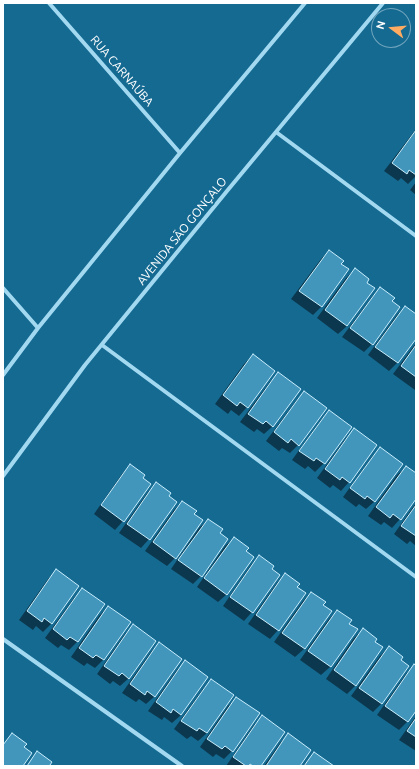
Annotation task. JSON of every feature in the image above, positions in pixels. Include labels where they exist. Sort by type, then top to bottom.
[{"type":"street","name":"RUA CARNAÚBA","points":[[49,3],[180,153]]},
{"type":"street","points":[[3,375],[38,328],[180,153],[305,3]]},
{"type":"street","name":"AVENIDA SÃO GONÇALO","points":[[3,476],[85,365],[383,3]]},
{"type":"street","points":[[276,132],[416,236]]},
{"type":"street","points":[[3,288],[38,328]]},
{"type":"street","points":[[102,345],[416,577]]},
{"type":"street","points":[[3,639],[182,766]]},
{"type":"building","points":[[416,130],[416,175],[409,170],[407,174],[392,163]]},
{"type":"building","points":[[329,250],[344,261],[341,264],[349,269],[322,307],[299,291]]},
{"type":"building","points":[[355,268],[369,279],[367,283],[375,288],[347,326],[325,310]]},
{"type":"building","points":[[380,287],[395,298],[392,301],[400,307],[373,345],[350,328]]},
{"type":"building","points":[[405,306],[416,314],[416,339],[398,363],[375,347]]},
{"type":"building","points":[[416,345],[416,377],[401,366]]},
{"type":"building","points":[[253,354],[275,371],[248,408],[240,402],[237,406],[223,395]]},
{"type":"building","points":[[278,372],[301,389],[273,427],[266,421],[263,424],[248,414]]},
{"type":"building","points":[[304,391],[327,408],[299,446],[291,439],[288,443],[274,432]]},
{"type":"building","points":[[329,410],[352,427],[325,464],[316,458],[314,461],[299,451]]},
{"type":"building","points":[[354,428],[377,445],[350,483],[342,477],[340,480],[325,469]]},
{"type":"building","points":[[380,447],[403,464],[375,502],[367,496],[365,499],[350,488]]},
{"type":"building","points":[[130,464],[145,475],[143,478],[151,484],[124,522],[101,505]]},
{"type":"building","points":[[406,466],[416,473],[416,499],[401,520],[393,514],[390,518],[376,507]]},
{"type":"building","points":[[156,482],[171,493],[169,496],[177,502],[150,540],[127,524]]},
{"type":"building","points":[[182,501],[197,511],[194,514],[203,520],[176,559],[153,542]]},
{"type":"building","points":[[416,505],[416,536],[401,526]]},
{"type":"building","points":[[208,519],[223,529],[220,533],[228,539],[202,577],[178,560]]},
{"type":"building","points":[[234,537],[249,548],[246,551],[254,557],[227,595],[204,578]]},
{"type":"building","points":[[259,555],[274,566],[272,569],[280,575],[253,613],[230,597]]},
{"type":"building","points":[[56,569],[79,586],[52,624],[44,618],[42,622],[27,611]]},
{"type":"building","points":[[285,573],[300,584],[297,587],[306,593],[279,631],[256,615]]},
{"type":"building","points":[[82,588],[105,604],[78,642],[70,637],[67,640],[53,629]]},
{"type":"building","points":[[311,592],[326,602],[323,605],[332,611],[305,649],[282,633]]},
{"type":"building","points":[[108,606],[131,622],[104,660],[96,655],[93,658],[79,648]]},
{"type":"building","points":[[337,610],[352,620],[349,624],[358,629],[331,667],[308,651]]},
{"type":"building","points":[[133,624],[156,641],[129,679],[122,673],[119,676],[104,666]]},
{"type":"building","points":[[363,628],[377,639],[375,642],[383,647],[356,686],[334,670]]},
{"type":"building","points":[[159,642],[182,659],[155,697],[147,691],[145,695],[130,684]]},
{"type":"building","points":[[389,646],[403,657],[401,660],[409,666],[382,704],[359,688]]},
{"type":"building","points":[[185,660],[208,677],[181,715],[173,709],[171,713],[156,702]]},
{"type":"building","points":[[414,664],[416,666],[416,711],[408,722],[385,706]]},
{"type":"building","points":[[211,679],[234,695],[207,733],[199,728],[197,731],[181,721]]},
{"type":"building","points":[[236,697],[260,713],[233,752],[225,746],[222,749],[207,739]]},
{"type":"building","points":[[262,715],[285,732],[261,766],[253,766],[250,764],[249,766],[246,766],[233,757]]},
{"type":"building","points":[[416,718],[416,737],[407,731]]},
{"type":"building","points":[[12,733],[27,744],[24,747],[32,753],[23,766],[3,766],[3,745]]},
{"type":"building","points":[[288,733],[311,750],[300,766],[266,766]]},
{"type":"building","points":[[37,751],[52,762],[50,765],[51,766],[27,766]]},
{"type":"building","points":[[314,752],[334,766],[304,766]]}]
